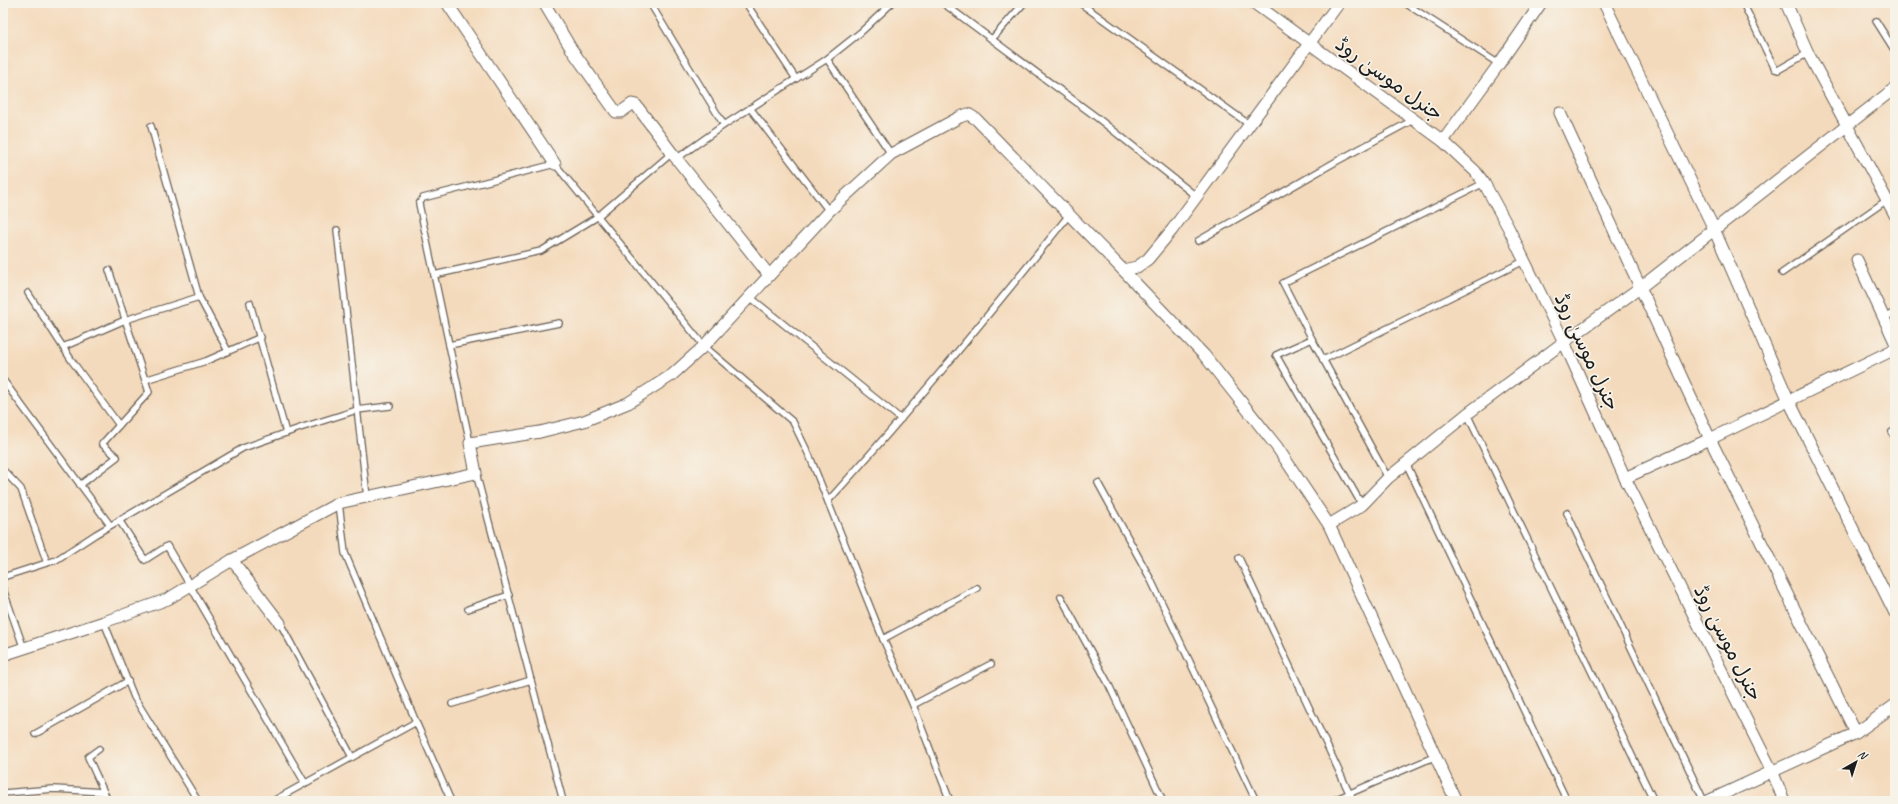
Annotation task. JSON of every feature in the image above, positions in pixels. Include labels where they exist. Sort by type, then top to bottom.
[{"type":"street","points":[[447,3],[555,164]]},
{"type":"street","points":[[544,3],[572,50],[616,112],[621,112],[632,104],[636,105],[674,156],[769,275]]},
{"type":"street","name":"جنرل موسیٰ روڈ","points":[[1254,3],[1443,141],[1475,171],[1484,183],[1564,342],[1625,478],[1773,773],[1784,801]]},
{"type":"street","points":[[1123,270],[1137,268],[1148,259],[1198,197],[1339,3]]},
{"type":"street","points":[[1443,141],[1541,3]]},
{"type":"street","points":[[1604,3],[1714,229],[1789,401],[1895,613]]},
{"type":"street","points":[[1786,3],[1808,53],[1895,215]]},
{"type":"street","points":[[1329,525],[1362,505],[1388,478],[1467,414],[1641,287],[1895,88]]},
{"type":"street","points":[[1560,113],[1710,439],[1856,733]]},
{"type":"street","points":[[3,656],[168,599],[232,560],[338,503],[476,473],[470,443],[540,432],[584,420],[628,403],[672,375],[704,346],[829,211],[891,154],[968,114],[976,119],[1204,355],[1277,447],[1329,525],[1456,801]]},
{"type":"street","points":[[1857,260],[1895,342]]},
{"type":"street","points":[[1625,478],[1710,439],[1895,349]]},
{"type":"street","points":[[232,560],[280,623]]},
{"type":"street","points":[[1708,801],[1773,773],[1856,733],[1895,705]]},
{"type":"lane","points":[[650,3],[724,125]]},
{"type":"lane","points":[[746,3],[796,79]]},
{"type":"lane","points":[[434,276],[541,251],[597,217],[674,156],[827,59],[861,32],[892,3]]},
{"type":"lane","points":[[943,3],[1095,116],[1198,197]]},
{"type":"lane","points":[[992,38],[1024,3]]},
{"type":"lane","points":[[1080,3],[1250,125]]},
{"type":"lane","points":[[1405,3],[1499,64]]},
{"type":"lane","points":[[1743,3],[1775,69],[1778,70],[1808,53]]},
{"type":"lane","points":[[1876,21],[1895,51]]},
{"type":"lane","points":[[827,59],[891,154]]},
{"type":"lane","points":[[750,108],[829,211]]},
{"type":"lane","points":[[1198,241],[1337,161],[1413,120]]},
{"type":"lane","points":[[152,126],[199,297],[228,351]]},
{"type":"lane","points":[[470,443],[419,204],[423,198],[555,164],[704,346],[793,422],[810,457],[883,639],[913,705],[950,801]]},
{"type":"lane","points":[[1388,478],[1323,360],[1283,283],[1484,183]]},
{"type":"lane","points":[[1782,273],[1887,200]]},
{"type":"lane","points":[[828,501],[972,336],[1069,215]]},
{"type":"lane","points":[[337,230],[367,497]]},
{"type":"lane","points":[[1323,360],[1524,262]]},
{"type":"lane","points":[[80,484],[117,457],[102,444],[149,392],[109,270]]},
{"type":"lane","points":[[28,293],[63,347],[119,425]]},
{"type":"lane","points":[[63,347],[125,320],[199,297]]},
{"type":"lane","points":[[750,297],[901,419]]},
{"type":"lane","points":[[250,303],[261,337],[286,433]]},
{"type":"lane","points":[[1884,318],[1895,312]]},
{"type":"lane","points":[[449,345],[558,323]]},
{"type":"lane","points":[[145,380],[206,360],[261,337]]},
{"type":"lane","points":[[1312,339],[1276,355],[1362,505]]},
{"type":"lane","points":[[3,380],[110,526]]},
{"type":"lane","points":[[3,577],[56,560],[120,520],[243,448],[357,410],[390,406]]},
{"type":"lane","points":[[1467,414],[1654,801]]},
{"type":"lane","points":[[1406,463],[1567,801]]},
{"type":"lane","points":[[3,470],[21,489],[47,563]]},
{"type":"lane","points":[[476,473],[563,801]]},
{"type":"lane","points":[[1098,482],[1150,578],[1256,801]]},
{"type":"lane","points":[[338,503],[346,553],[416,722],[451,801]]},
{"type":"lane","points":[[1567,513],[1704,801]]},
{"type":"lane","points":[[120,520],[145,560],[167,546],[305,783]]},
{"type":"lane","points":[[1239,558],[1353,801]]},
{"type":"lane","points":[[883,639],[977,588]]},
{"type":"lane","points":[[3,589],[24,649]]},
{"type":"lane","points":[[468,609],[509,595]]},
{"type":"lane","points":[[1062,597],[1108,683],[1163,801]]},
{"type":"lane","points":[[104,622],[134,697],[198,801]]},
{"type":"lane","points":[[280,623],[352,757]]},
{"type":"lane","points":[[913,705],[991,664]]},
{"type":"lane","points":[[452,704],[531,680]]},
{"type":"lane","points":[[35,734],[128,681]]},
{"type":"lane","points":[[273,801],[416,722]]},
{"type":"lane","points":[[99,749],[88,757],[108,801]]},
{"type":"lane","points":[[1332,801],[1349,792],[1436,756]]},
{"type":"lane","points":[[3,793],[54,789],[104,792]]}]
